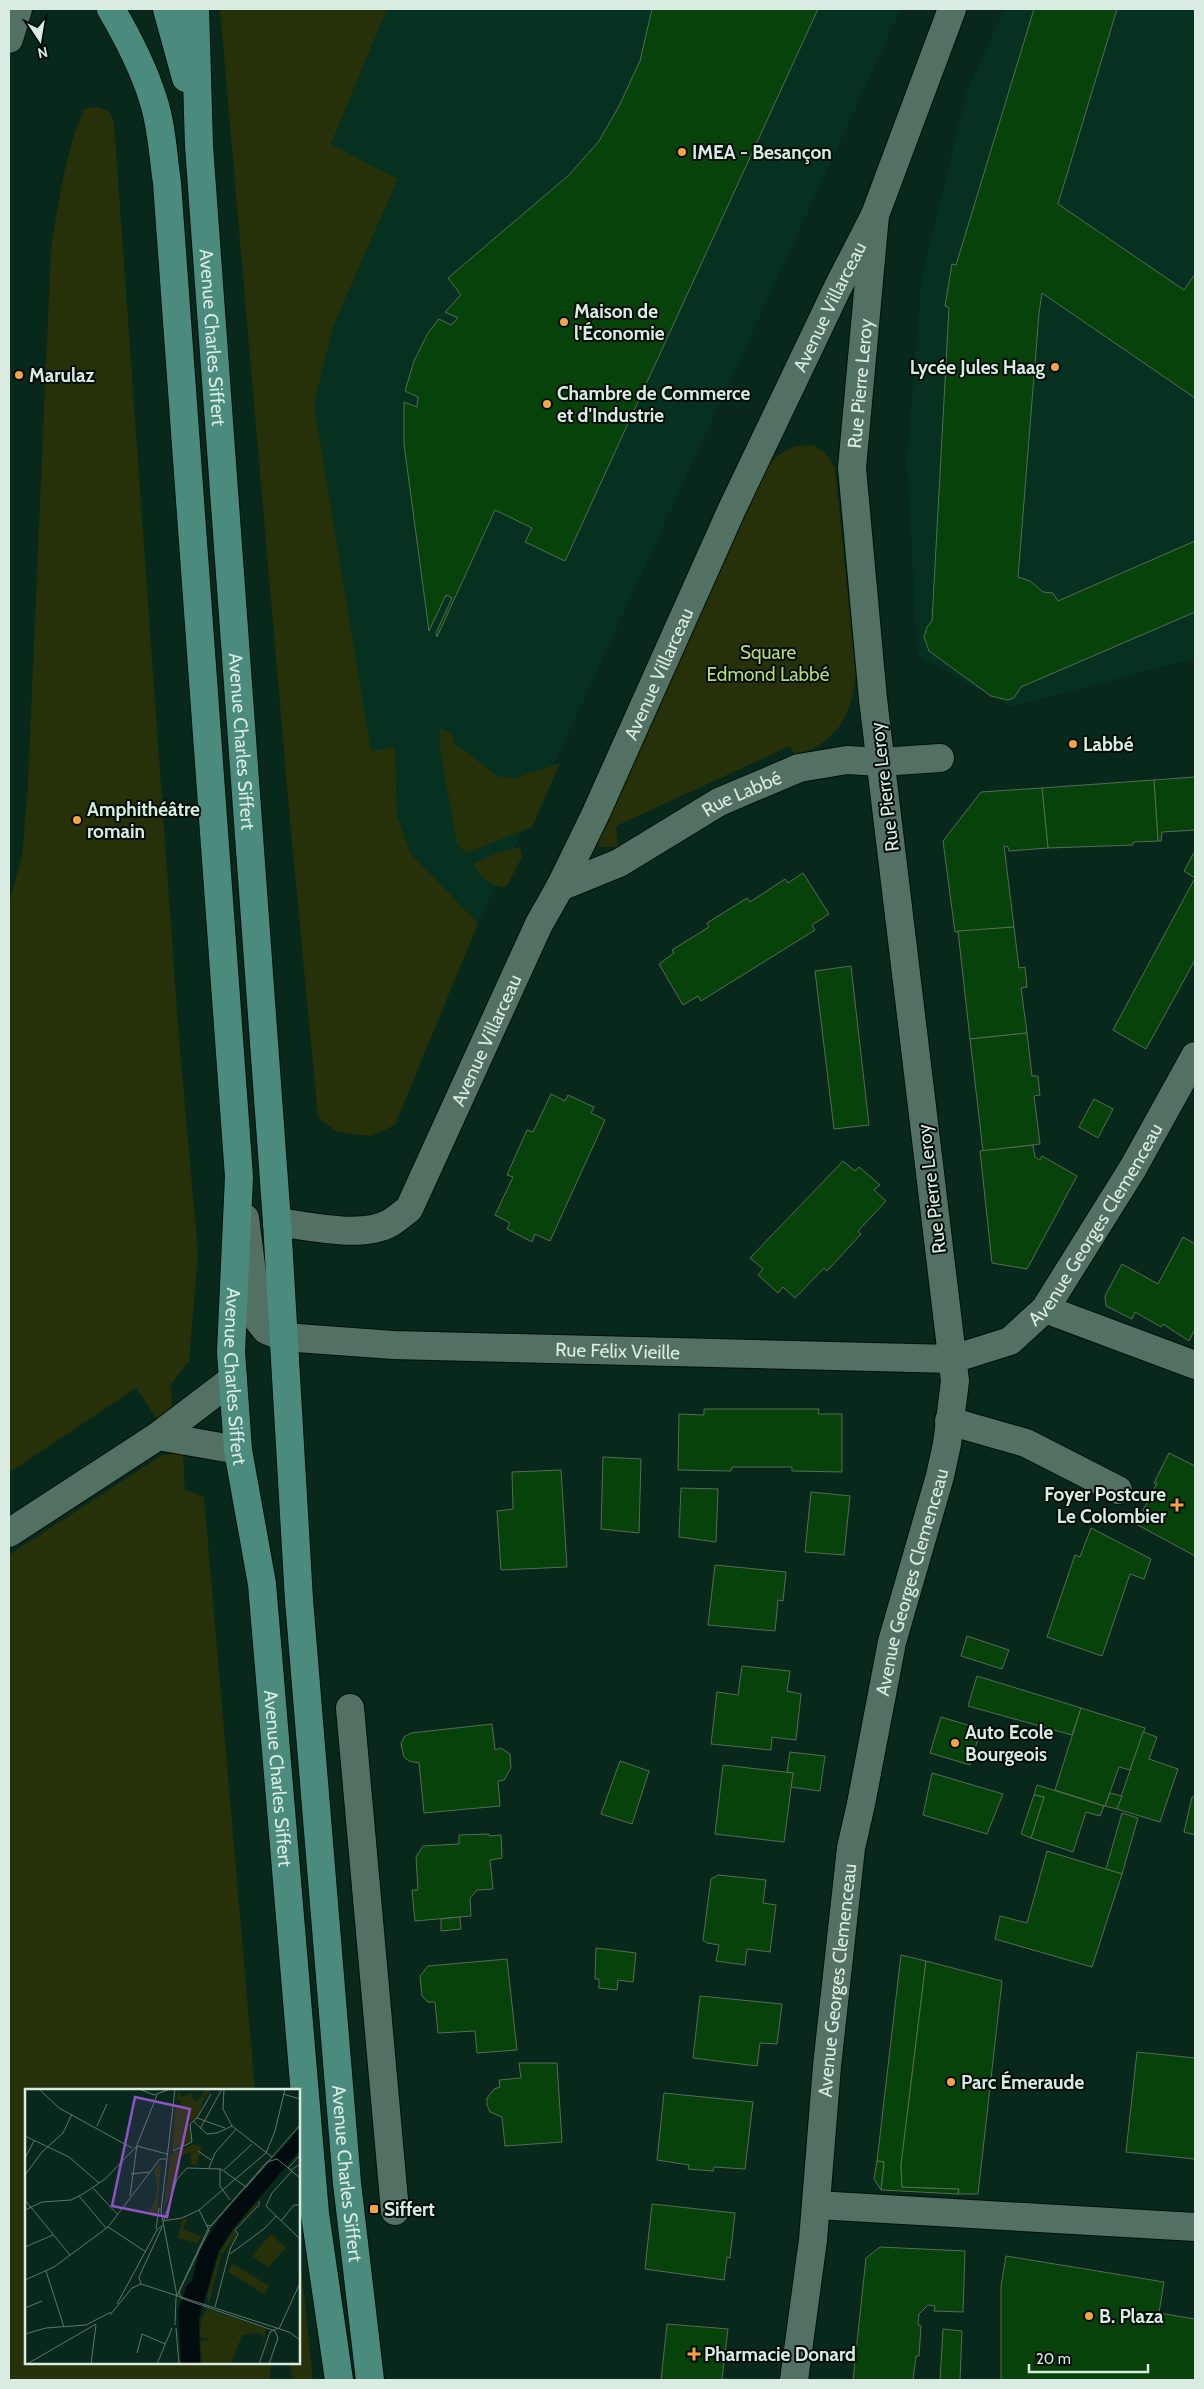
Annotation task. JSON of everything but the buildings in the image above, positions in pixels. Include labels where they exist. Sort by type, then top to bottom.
[{"type":"main road","name":"Avenue Charles Siffert","points":[[111,9],[132,45],[154,100],[167,183],[239,1177],[230,1352],[238,1450],[262,1584],[315,2214],[339,2380]]},
{"type":"main road","name":"Avenue Charles Siffert","points":[[168,9],[184,72],[199,146]]},
{"type":"main road","name":"Avenue Charles Siffert","points":[[195,9],[199,146],[277,1222],[299,1600],[347,2183],[370,2380]]},
{"type":"street","points":[[9,39],[18,9]]},
{"type":"street","name":"Avenue Villarceau","points":[[277,1222],[334,1230],[368,1229],[389,1224],[409,1208],[539,924],[560,887],[596,813],[732,509],[838,286],[876,214],[952,9]]},
{"type":"street","name":"Rue Pierre Leroy","points":[[876,214],[852,468],[881,762],[952,1358]]},
{"type":"street","name":"Rue Labbé","points":[[560,887],[619,863],[719,802],[799,768],[847,760],[881,762],[940,758]]},
{"type":"street","name":"Avenue Georges Clemenceau","points":[[794,2380],[816,2205],[827,2066],[851,1848],[892,1642],[940,1476],[954,1381],[952,1358],[1010,1341],[1045,1309],[1133,1168],[1195,1056]]},
{"type":"street","name":"Avenue Charles Siffert","points":[[239,1177],[258,1320],[266,1330],[284,1337]]},
{"type":"street","points":[[1045,1309],[1195,1365]]},
{"type":"street","name":"Rue Félix Vieille","points":[[284,1337],[393,1346],[952,1358]]},
{"type":"street","points":[[9,1533],[158,1436],[233,1379]]},
{"type":"street","points":[[949,1421],[1026,1443],[1118,1490]]},
{"type":"street","points":[[158,1436],[238,1450]]},
{"type":"street","points":[[350,1708],[395,2211]]},
{"type":"street","points":[[816,2205],[1195,2227]]},
{"type":"shaded area","points":[[387,9],[901,9],[551,771],[478,923],[411,854],[397,815],[395,747],[371,752],[314,404],[333,327],[398,179],[331,144]]},
{"type":"shaded area","name":"Lycée Jules Haag","points":[[1004,9],[1195,9],[1195,658],[1010,707],[917,655],[907,459],[922,275],[967,91]]},
{"type":"green space","points":[[220,9],[387,9],[331,144],[398,179],[333,327],[314,404],[371,751],[395,747],[397,815],[411,854],[478,923],[395,1125],[371,1136],[337,1132],[318,1117],[290,820]]},
{"type":"green space","points":[[96,107],[109,111],[114,123],[179,1039],[198,1253],[189,1361],[171,1384],[172,1408],[157,1419],[136,1388],[9,1473],[9,903],[22,856],[28,785],[51,248],[63,178],[77,126],[84,109]]},
{"type":"green space","name":"Square Edmond Labbé","points":[[813,445],[825,452],[835,468],[856,676],[854,691],[846,716],[832,735],[810,750],[796,756],[790,746],[616,826],[618,847],[599,847],[595,825],[770,463],[789,449]]},
{"type":"green space","points":[[440,728],[451,733],[454,743],[499,777],[515,778],[560,763],[532,827],[466,853],[457,844],[440,748]]},
{"type":"green space","points":[[520,847],[522,857],[506,887],[500,887],[486,880],[473,864],[499,852]]},
{"type":"green space","points":[[183,1453],[185,1490],[204,1497],[255,2089],[25,2089],[25,2364],[271,2364],[270,2380],[9,2380],[9,1555],[162,1455]]},
{"type":"green space","points":[[300,2255],[313,2380],[292,2380],[290,2364],[300,2364]]},
{"type":"place","name":"IMEA - Besançon","points":[[682,152]]},
{"type":"place","name":"Maison de l'Économie","points":[[564,322]]},
{"type":"place","name":"Lycée Jules Haag","points":[[1055,367]]},
{"type":"place","name":"Marulaz","points":[[19,375]]},
{"type":"place","name":"Chambre de Commerce et d'Industrie","points":[[547,404]]},
{"type":"place","name":"Labbé","points":[[1073,744]]},
{"type":"place","name":"Amphithéâtre romain","points":[[77,820]]},
{"type":"place","name":"Foyer Postcure Le Colombier","points":[[1177,1505]]},
{"type":"place","name":"Auto Ecole Bourgeois","points":[[955,1743]]},
{"type":"place","name":"Parc Émeraude","points":[[951,2082]]},
{"type":"place","name":"Siffert","points":[[374,2209]]},
{"type":"place","name":"B. Plaza","points":[[1089,2316]]},
{"type":"place","name":"Pharmacie Donard","points":[[694,2354]]}]
